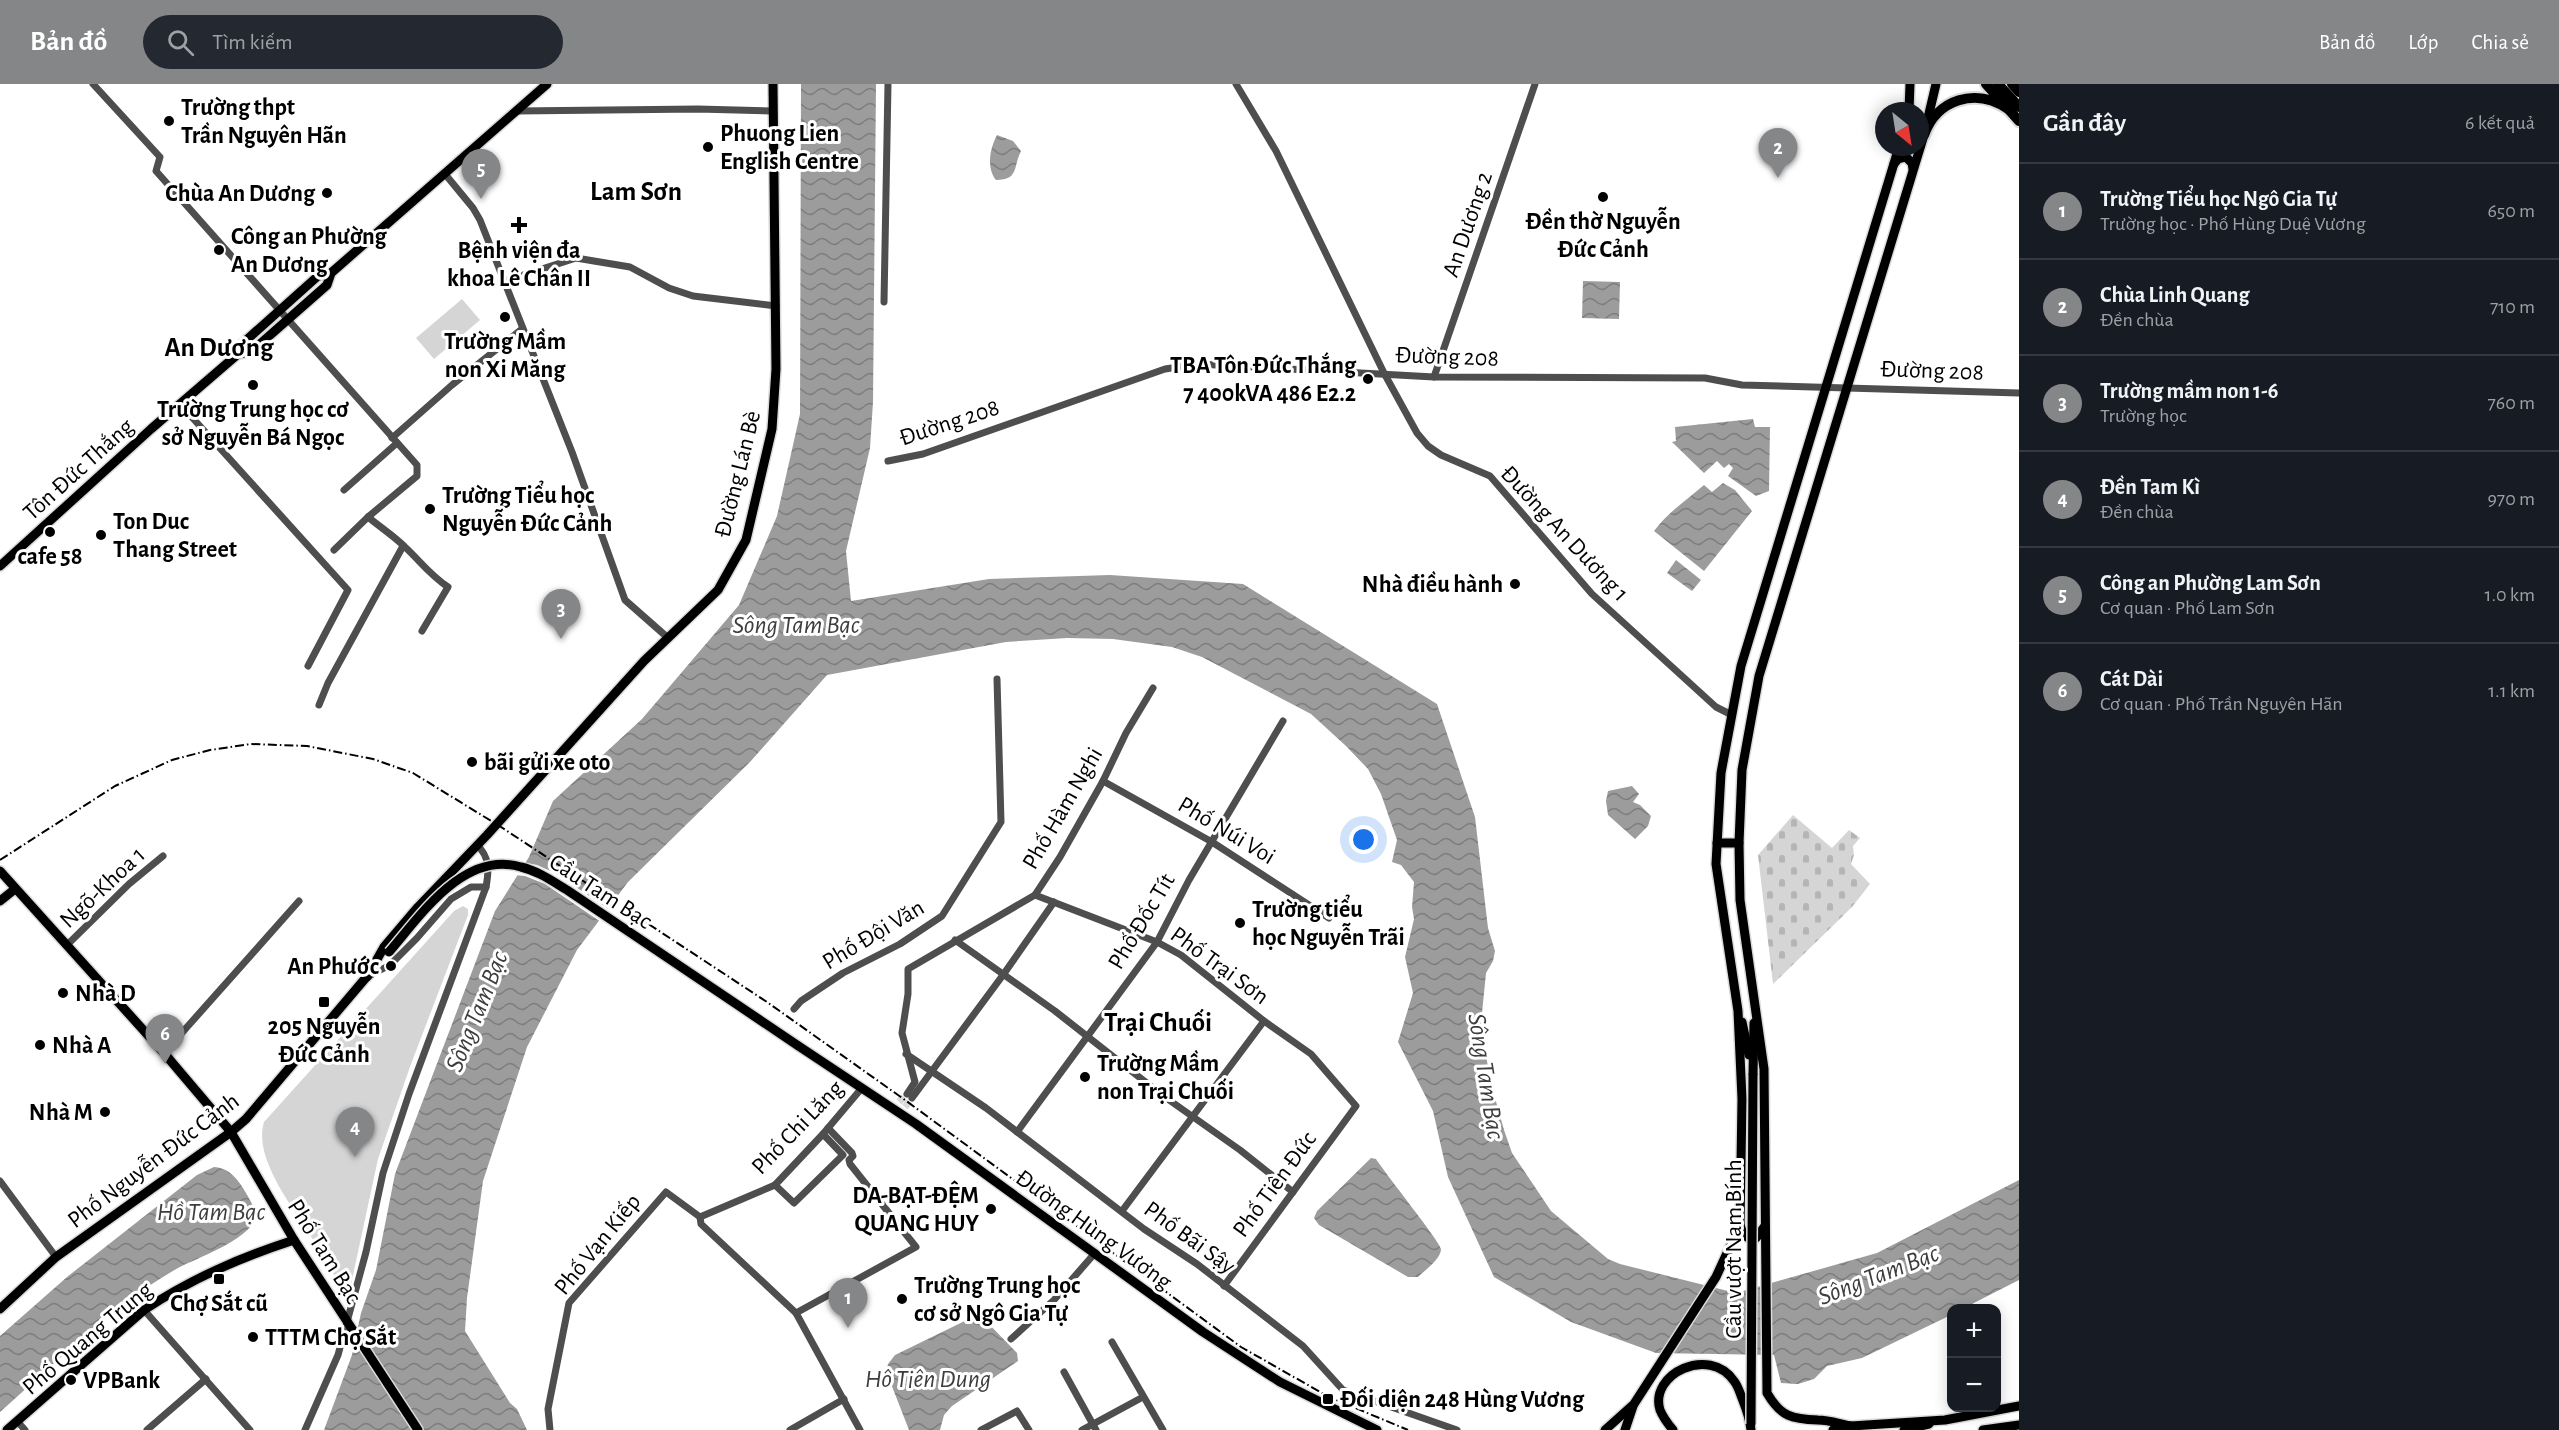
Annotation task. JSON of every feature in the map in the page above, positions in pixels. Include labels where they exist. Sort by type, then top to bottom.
[{"type":"highway","points":[[1986,84],[2013,108]]},
{"type":"highway","points":[[1998,84],[2019,121]]},
{"type":"highway","points":[[2012,84],[2019,92]]},
{"type":"highway","points":[[1929,126],[1934,116],[1945,107],[1958,100],[1972,97],[1988,99],[2013,108]]},
{"type":"main road","name":"Tôn Đức Thắng","points":[[0,566],[238,354],[243,343],[318,276],[331,273],[547,84]]},
{"type":"main road","name":"Đường Lán Bè","points":[[477,845],[667,637],[718,590],[746,540],[772,429],[776,369],[773,84]]},
{"type":"main road","points":[[1909,102],[1910,84]]},
{"type":"main road","points":[[1929,114],[1936,84]]},
{"type":"main road","points":[[1765,1226],[1756,1238],[1751,1240],[1743,1234],[1740,1225],[1742,1099],[1738,1011],[1716,864],[1720,773],[1741,666],[1896,156]]},
{"type":"main road","points":[[1851,1426],[1820,1420],[1796,1419],[1785,1414],[1773,1403],[1767,1393],[1764,1069],[1762,1041],[1754,1008],[1740,900],[1739,843],[1742,770],[1759,676],[1917,156]]},
{"type":"main road","points":[[1894,164],[1898,159],[1906,157],[1912,163],[1913,169]]},
{"type":"main road","name":"Tôn Đức Thắng","points":[[238,354],[251,352],[289,319],[327,285],[331,273]]},
{"type":"main road","points":[[1717,843],[1739,843]]},
{"type":"main road","name":"Phố Nguyễn Đức Cảnh","points":[[367,977],[384,947],[477,845]]},
{"type":"main road","name":"Cầu Tam Bạc","points":[[389,952],[437,895],[455,880],[484,867],[519,866],[535,871],[567,890],[796,1045]]},
{"type":"main road","name":"Phố Tam Bạc","points":[[0,871],[164,1053],[231,1132],[294,1240],[346,1319]]},
{"type":"main road","points":[[0,901],[15,889]]},
{"type":"main road","name":"Phố Nguyễn Đức Cảnh","points":[[0,1309],[56,1257],[246,1119],[389,952]]},
{"type":"main road","name":"Cầu vượt Nam Bính","points":[[1751,1427],[1754,1008]]},
{"type":"main road","name":"Cầu vượt Nam Bính","points":[[1738,1011],[1745,1030],[1753,1075]]},
{"type":"main road","name":"Đường Hùng Vương","points":[[796,1045],[861,1089],[899,1108],[1203,1332],[1280,1382],[1377,1430]]},
{"type":"main road","points":[[1625,1430],[1634,1404],[1716,1277],[1740,1225]]},
{"type":"main road","name":"Phố Quang Trung","points":[[7,1430],[144,1310],[197,1278],[238,1258],[294,1240]]},
{"type":"main road","points":[[346,1319],[418,1430]]},
{"type":"main road","name":"Cầu vượt Nam Bính","points":[[1673,1430],[1660,1409],[1660,1395],[1673,1374],[1682,1368],[1698,1364],[1717,1367],[1734,1381],[1751,1427]]},
{"type":"main road","points":[[1605,1430],[1634,1404]]},
{"type":"main road","points":[[1904,1430],[2019,1406]]},
{"type":"main road","points":[[1833,1430],[1851,1426],[1945,1420]]},
{"type":"main road","points":[[1983,1430],[2019,1425]]},
{"type":"street","points":[[93,84],[160,158],[156,171],[417,465],[417,476],[368,517],[334,550]]},
{"type":"street","points":[[884,302],[888,84]]},
{"type":"street","name":"Đường An Dương 1","points":[[1236,84],[1276,151],[1384,373],[1417,432],[1428,446],[1457,464],[1490,476],[1592,594],[1716,707],[1730,714]]},
{"type":"street","name":"An Dương 2","points":[[1434,377],[1535,84]]},
{"type":"street","points":[[515,111],[702,109],[772,111]]},
{"type":"street","points":[[445,174],[480,220],[572,452],[625,600],[667,637]]},
{"type":"street","points":[[505,281],[576,258],[630,267],[669,288],[693,296],[776,306]]},
{"type":"street","points":[[344,490],[452,385],[522,329]]},
{"type":"street","name":"Đường 208","points":[[888,461],[923,454],[1165,369],[1198,364],[1434,377],[1705,378],[1742,385],[2019,393]]},
{"type":"street","points":[[180,404],[348,590],[308,666]]},
{"type":"street","points":[[368,517],[403,546],[431,576],[448,586],[422,631]]},
{"type":"street","points":[[319,705],[328,683],[403,546]]},
{"type":"street","name":"Phố Đội Văn","points":[[794,1009],[801,1001],[843,973],[900,944],[942,916],[1001,822],[997,679]]},
{"type":"street","name":"Phố Hàm Nghi","points":[[1054,902],[932,1071],[909,1096],[915,1082],[902,1033],[908,994],[908,969],[1035,895],[1102,782],[1126,733],[1153,688]]},
{"type":"street","name":"Phố Đốc Tít","points":[[1017,1132],[1157,942],[1283,721]]},
{"type":"street","name":"Phố Núi Voi","points":[[1102,782],[1212,842],[1329,918]]},
{"type":"street","points":[[346,1319],[356,1290],[386,1165],[486,887],[488,872],[486,853],[477,845]]},
{"type":"street","name":"Ngõ-Khoa 1","points":[[67,945],[129,884],[163,856]]},
{"type":"street","points":[[367,977],[390,965],[451,899],[471,887],[486,887]]},
{"type":"street","name":"Phố Trại Sơn","points":[[1035,895],[1157,942],[1181,955],[1264,1021],[1311,1054],[1356,1106]]},
{"type":"street","points":[[164,1053],[299,901]]},
{"type":"street","points":[[955,940],[1088,1036],[1162,1095],[1293,1192]]},
{"type":"street","points":[[1122,1211],[1264,1021]]},
{"type":"street","name":"Phố Bãi Sậy","points":[[906,1054],[986,1108],[1303,1346],[1343,1390],[1457,1430]]},
{"type":"street","name":"Phố Chi Lăng","points":[[700,1217],[775,1185],[861,1089]]},
{"type":"street","name":"Phố Tiên Đức","points":[[1224,1286],[1356,1106]]},
{"type":"street","points":[[775,1185],[794,1203],[843,1155],[825,1131]]},
{"type":"street","points":[[796,1313],[916,1247],[850,1164],[852,1153],[825,1131]]},
{"type":"street","points":[[0,1181],[56,1257]]},
{"type":"street","name":"Phố Vạn Kiếp","points":[[550,1430],[548,1409],[569,1303],[666,1192],[700,1217]]},
{"type":"street","points":[[700,1217],[701,1224],[796,1313],[861,1430]]},
{"type":"street","points":[[1011,1339],[1054,1300],[1095,1253]]},
{"type":"street","points":[[144,1310],[250,1430]]},
{"type":"street","name":"Phố Tam Bạc","points":[[304,1430],[330,1377],[346,1319]]},
{"type":"street","points":[[1112,1342],[1163,1430]]},
{"type":"street","points":[[1064,1371],[1095,1427]]},
{"type":"street","points":[[147,1430],[206,1379]]},
{"type":"street","points":[[1082,1430],[1095,1427],[1143,1397]]},
{"type":"street","points":[[790,1430],[844,1399]]},
{"type":"street","points":[[981,1430],[1007,1414],[1017,1411],[1029,1430]]},
{"type":"street","points":[[17,1421],[25,1430]]},
{"type":"green space","points":[[462,299],[480,320],[434,359],[416,338]]},
{"type":"green space","points":[[1793,815],[1832,848],[1849,830],[1860,838],[1853,846],[1854,855],[1851,864],[1870,884],[1852,907],[1773,984],[1758,855]]},
{"type":"green space","points":[[463,906],[468,909],[468,915],[411,1064],[378,1159],[350,1289],[344,1293],[340,1290],[332,1270],[291,1206],[267,1162],[262,1141],[264,1122],[454,911]]},
{"type":"water","name":"Sông Tam Bạc","points":[[801,84],[876,84],[873,402],[870,448],[846,551],[851,601],[989,579],[1110,575],[1243,584],[1437,704],[1475,817],[1488,928],[1495,951],[1493,961],[1486,973],[1481,1023],[1490,1080],[1512,1153],[1551,1211],[1608,1259],[1736,1293],[1877,1253],[2019,1180],[2019,1280],[1972,1304],[1947,1304],[1947,1317],[1862,1358],[1827,1366],[1814,1379],[1798,1384],[1781,1383],[1774,1355],[1656,1353],[1571,1322],[1494,1277],[1448,1177],[1433,1111],[1398,1042],[1413,993],[1405,957],[1414,919],[1412,907],[1414,882],[1401,865],[1392,862],[1397,840],[1381,794],[1368,769],[1311,714],[1202,657],[1172,647],[1113,639],[1067,638],[1006,642],[827,675],[750,762],[628,882],[577,950],[527,1047],[483,1181],[467,1298],[465,1331],[510,1403],[517,1409],[527,1430],[324,1430],[352,1355],[361,1313],[376,1270],[395,1174],[495,911],[529,857],[553,801],[642,719],[739,605],[777,516],[800,414]]},
{"type":"water","points":[[997,135],[1013,141],[1021,151],[1012,175],[996,180],[991,170],[990,158]]},
{"type":"water","points":[[1583,281],[1620,282],[1619,319],[1582,318]]},
{"type":"water","points":[[1753,419],[1755,427],[1770,427],[1769,491],[1756,496],[1728,476],[1733,468],[1729,464],[1724,468],[1717,461],[1704,473],[1672,442],[1676,441],[1675,427]]},
{"type":"water","points":[[1723,483],[1735,490],[1752,511],[1704,571],[1654,531],[1671,512],[1704,485],[1712,492]]},
{"type":"water","points":[[1676,560],[1701,580],[1692,591],[1667,573]]},
{"type":"water","points":[[1632,786],[1639,794],[1633,802],[1640,805],[1651,816],[1648,826],[1635,839],[1608,815],[1606,801],[1608,791]]},
{"type":"water","points":[[1371,1158],[1376,1159],[1441,1249],[1435,1261],[1418,1277],[1408,1277],[1319,1225],[1314,1218],[1317,1211]]},
{"type":"water","name":"Hồ Tam Bạc","points":[[214,1167],[229,1172],[235,1177],[257,1212],[247,1230],[225,1246],[178,1268],[130,1299],[0,1412],[0,1336],[67,1277],[197,1175]]},
{"type":"water","name":"Hô Tiên Dung","points":[[975,1316],[983,1318],[1017,1353],[1018,1361],[952,1406],[944,1415],[940,1430],[909,1430],[886,1371],[888,1364],[895,1355]]},
{"type":"pier","points":[[522,862],[537,865],[555,873],[610,910],[601,922],[545,884],[525,876],[515,875]]},
{"type":"tunnel","points":[[899,1102],[907,1094]]},
{"type":"tunnel","points":[[905,1107],[912,1098]]},
{"type":"railway","points":[[0,860],[115,786],[172,760],[210,750],[251,744],[307,746],[373,759],[413,773],[501,827],[767,1002],[905,1100],[1241,1347],[1329,1397],[1408,1430]]},
{"type":"place","name":"Trường thpt Trần Nguyên Hãn","points":[[169,121]]},
{"type":"place","name":"Phuong Lien English Centre","points":[[708,147]]},
{"type":"place","name":"Chùa Linh Quang","points":[[1778,178]]},
{"type":"place","name":"Chùa An Dương","points":[[327,193]]},
{"type":"place","name":"Đền thờ Nguyễn Đức Cảnh","points":[[1603,197]]},
{"type":"place","name":"Công an Phường Lam Sơn","points":[[481,199]]},
{"type":"place","name":"Bệnh viện đa khoa Lê Chân II","points":[[519,225]]},
{"type":"place","name":"Công an Phường An Dương","points":[[219,250]]},
{"type":"place","name":"Trường Mầm non Xi Măng","points":[[505,317]]},
{"type":"place","name":"TBA Tôn Đức Thắng 7 400kVA 486 E2.2","points":[[1368,379]]},
{"type":"place","name":"Trường Trung học cơ sở Nguyễn Bá Ngọc","points":[[253,385]]},
{"type":"place","name":"Trường Tiểu học Nguyễn Đức Cảnh","points":[[430,509]]},
{"type":"place","name":"cafe 58","points":[[50,532]]},
{"type":"place","name":"Ton Duc Thang Street","points":[[101,535]]},
{"type":"place","name":"Nhà điều hành","points":[[1515,584]]},
{"type":"place","name":"Trường mầm non 1-6","points":[[561,639]]},
{"type":"place","name":"bãi gửi xe oto","points":[[472,762]]},
{"type":"place","name":"Trường tiểu học Nguyễn Trãi","points":[[1240,923]]},
{"type":"place","name":"An Phước","points":[[391,966]]},
{"type":"place","name":"Nhà D","points":[[63,993]]},
{"type":"place","name":"205 Nguyễn Đức Cảnh","points":[[324,1002]]},
{"type":"place","name":"Nhà A","points":[[40,1045]]},
{"type":"place","name":"Cát Dài","points":[[165,1064]]},
{"type":"place","name":"Trường Mầm non Trại Chuối","points":[[1085,1077]]},
{"type":"place","name":"Nhà M","points":[[105,1112]]},
{"type":"place","name":"Đền Tam Kì","points":[[355,1157]]},
{"type":"place","name":"DA-BẠT-ĐỆM QUANG HUY","points":[[991,1209]]},
{"type":"place","name":"Chợ Sắt cũ","points":[[219,1279]]},
{"type":"place","name":"Trường Trung học cơ sở Ngô Gia Tự","points":[[902,1299]]},
{"type":"place","name":"Trường Tiểu học Ngô Gia Tự","points":[[848,1328]]},
{"type":"place","name":"TTTM Chợ Sắt","points":[[253,1337]]},
{"type":"place","name":"VPBank","points":[[71,1380]]},
{"type":"place","name":"Đối diện 248 Hùng Vương","points":[[1328,1399]]},
{"type":"district","name":"Lam Sơn","points":[[636,191]]},
{"type":"district","name":"An Dương","points":[[219,347]]},
{"type":"district","name":"Trại Chuối","points":[[1158,1022]]}]
